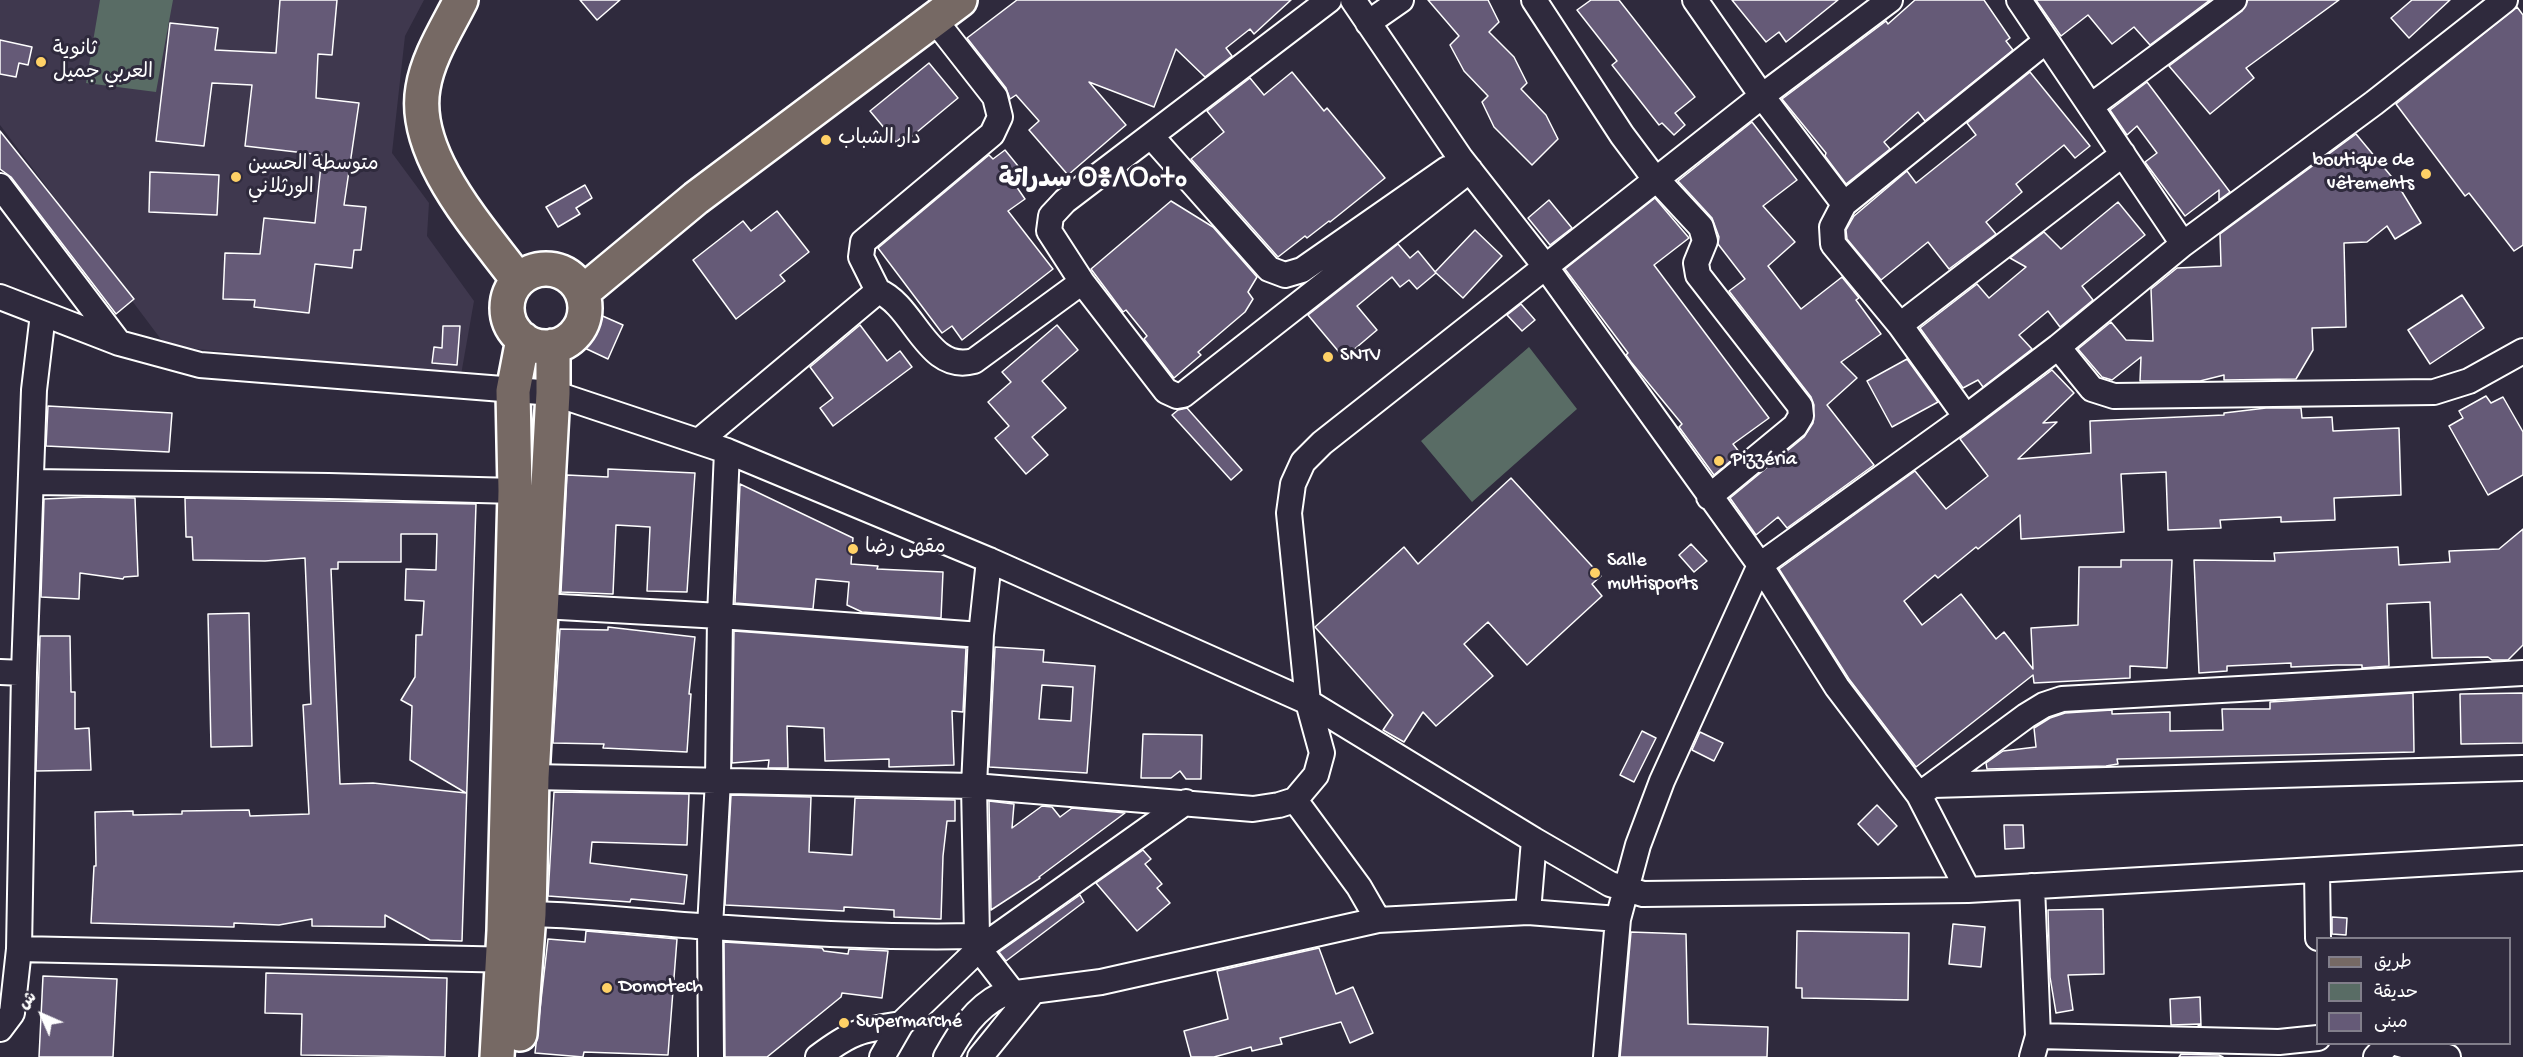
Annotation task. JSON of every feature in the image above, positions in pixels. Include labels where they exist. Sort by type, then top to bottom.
[{"type":"main road","points":[[461,0],[433,54],[423,88],[422,111],[425,129],[431,154],[442,175],[519,280]]},
{"type":"main road","points":[[576,284],[648,210],[940,6]]},
{"type":"main road","points":[[543,269],[557,270],[576,284],[586,306],[584,320],[577,332],[566,342],[538,343],[514,330],[508,317],[508,304],[511,291],[519,280],[530,272],[543,269]]},
{"type":"main road","points":[[518,1057],[513,959],[504,931],[514,491],[513,391],[538,343]]},
{"type":"main road","points":[[497,1057],[513,959],[529,914],[532,777],[553,393],[538,343]]},
{"type":"street","points":[[1329,0],[1065,201],[1051,216],[1049,231],[1082,282],[1166,392],[1177,396],[1183,395],[1465,165]]},
{"type":"street","points":[[1353,0],[1465,165],[1545,266],[1760,565],[1837,687],[1926,790],[1968,890]]},
{"type":"street","points":[[1368,23],[1401,0]]},
{"type":"street","points":[[1534,0],[1622,135],[1704,232],[1705,241],[1696,263],[1698,275],[1800,406],[1801,416],[1795,426],[1709,497]]},
{"type":"street","points":[[1695,0],[1762,96],[1844,204]]},
{"type":"street","points":[[2091,106],[2234,0]]},
{"type":"street","points":[[1606,1057],[1618,919],[1638,845],[1662,781],[1760,565],[1966,417],[2058,347],[2183,244],[2374,103],[2477,8],[2505,0]]},
{"type":"street","points":[[532,777],[974,786],[1253,809],[1279,806],[1295,800],[1316,775],[1322,753],[1308,702],[1289,513],[1293,484],[1303,462],[1322,443],[1402,378],[1658,179],[1878,3]]},
{"type":"street","points":[[2026,3],[2046,41],[2183,244]]},
{"type":"street","points":[[940,6],[995,97],[1000,117],[992,134],[863,242],[861,257],[878,291],[886,294],[903,310],[939,356],[955,364],[965,364],[974,361],[1082,282]]},
{"type":"street","points":[[1966,417],[1900,325],[1833,244],[1832,227],[1844,204],[2046,41]]},
{"type":"street","points":[[1150,136],[1269,269],[1285,275],[1302,270],[1465,165]]},
{"type":"street","points":[[1900,325],[2123,153]]},
{"type":"street","points":[[0,186],[119,342]]},
{"type":"street","points":[[699,441],[878,291]]},
{"type":"street","points":[[0,297],[119,342],[200,364],[553,393],[727,451],[989,560],[1308,702],[1610,884],[1643,894],[1968,890],[2523,858]]},
{"type":"street","points":[[0,1029],[12,1013],[19,949],[12,673],[32,482],[34,390],[43,314]]},
{"type":"street","points":[[2058,347],[2092,389],[2114,396],[2434,392],[2469,381],[2523,351]]},
{"type":"street","points":[[711,1057],[710,927],[718,780],[720,616],[727,451]]},
{"type":"street","points":[[32,482],[514,491]]},
{"type":"street","points":[[989,560],[981,635],[974,786],[978,942],[1023,997]]},
{"type":"street","points":[[542,606],[981,635]]},
{"type":"street","points":[[1926,790],[2026,716],[2044,705],[2062,699],[2523,673]]},
{"type":"street","points":[[1926,790],[2523,768]]},
{"type":"street","points":[[1295,800],[1359,887],[1378,920]]},
{"type":"street","points":[[882,1057],[901,1024],[978,942],[1186,802]]},
{"type":"street","points":[[1528,912],[1534,840]]},
{"type":"street","points":[[2317,870],[2318,937]]},
{"type":"street","points":[[2032,886],[2035,1047],[2273,1050],[2316,1039]]},
{"type":"street","points":[[945,1057],[971,1019],[987,1002],[1001,995],[1023,997],[1101,982],[1378,920],[1528,912],[1618,919]]},
{"type":"street","points":[[529,914],[574,915],[710,927],[978,942]]},
{"type":"street","points":[[19,949],[513,959]]},
{"type":"street","points":[[980,1057],[1023,997]]},
{"type":"street","points":[[818,1057],[842,1039],[863,1029],[901,1024]]},
{"type":"street","points":[[2376,1057],[2387,1045]]},
{"type":"street","points":[[2402,1045],[2435,1055]]},
{"type":"shaded area","name":"متوسطة الحسين الورثلاني","points":[[0,0],[424,0],[405,36],[392,153],[429,203],[427,236],[474,301],[461,375],[166,346],[0,125]]},
{"type":"green space","points":[[100,0],[173,0],[156,92],[86,83]]},
{"type":"green space","points":[[1529,347],[1577,409],[1472,502],[1421,441]]},
{"type":"building","points":[[280,0],[337,0],[332,55],[318,54],[316,98],[359,103],[344,205],[366,207],[361,250],[354,250],[352,268],[315,264],[309,313],[254,307],[255,300],[223,299],[225,253],[260,254],[264,218],[315,223],[322,155],[245,146],[252,85],[212,83],[204,146],[156,141],[170,23],[218,28],[215,50],[276,53]]},
{"type":"building","points":[[580,0],[620,0],[597,20]]},
{"type":"building","points":[[1017,0],[1291,0],[1254,34],[1250,29],[1226,48],[1232,56],[1205,77],[1176,49],[1154,107],[1089,82],[1126,125],[1068,175],[1029,130],[1039,121],[1016,95],[1010,99],[1006,88],[967,38]]},
{"type":"building","points":[[1428,0],[1488,0],[1499,22],[1489,32],[1514,57],[1527,83],[1521,89],[1546,115],[1558,139],[1532,165],[1494,127],[1482,102],[1488,96],[1464,71],[1450,45],[1459,36]]},
{"type":"building","points":[[1591,0],[1619,0],[1695,97],[1675,113],[1685,125],[1674,135],[1662,123],[1659,125],[1612,65],[1617,61],[1577,10]]},
{"type":"building","points":[[1732,0],[1838,0],[1786,42],[1779,32],[1766,42]]},
{"type":"building","points":[[1915,0],[1984,0],[2010,38],[2006,41],[2013,50],[1925,121],[1918,112],[1884,142],[1890,149],[1846,184],[1825,156],[1826,153],[1782,99],[1886,21],[1888,24]]},
{"type":"building","points":[[2036,0],[2210,0],[2150,45],[2134,27],[2112,44],[2088,15],[2061,36]]},
{"type":"building","points":[[2248,0],[2339,0],[2246,68],[2254,78],[2210,114],[2169,66],[2242,11]]},
{"type":"building","points":[[2412,0],[2450,0],[2409,38],[2391,18]]},
{"type":"building","points":[[2517,7],[2523,15],[2523,245],[2514,251],[2469,193],[2465,196],[2396,104]]},
{"type":"building","points":[[0,40],[32,47],[28,65],[19,63],[16,77],[0,74]]},
{"type":"building","points":[[929,63],[958,98],[911,137],[907,133],[896,142],[870,111]]},
{"type":"building","points":[[1292,72],[1324,111],[1327,108],[1385,178],[1330,222],[1307,238],[1305,236],[1278,257],[1191,159],[1224,132],[1207,111],[1250,78],[1264,95]]},
{"type":"building","points":[[2030,72],[2090,146],[2075,158],[2064,145],[2016,184],[2022,192],[1986,222],[1996,234],[1949,269],[1928,242],[1881,280],[1847,239],[1846,230],[1854,216],[1907,171],[1916,183],[1976,135],[1967,123]]},
{"type":"building","points":[[2147,82],[2230,192],[2219,200],[2219,190],[2185,216],[2145,162],[2157,153],[2137,126],[2127,135],[2110,110]]},
{"type":"building","points":[[1752,122],[1797,180],[1763,206],[1795,242],[1768,266],[1801,309],[1842,277],[1859,298],[1856,300],[1881,334],[1841,362],[1857,378],[1827,405],[1874,465],[1787,528],[1778,517],[1756,535],[1730,498],[1804,437],[1813,423],[1814,405],[1811,397],[1729,291],[1745,279],[1718,244],[1719,237],[1712,218],[1678,181]]},
{"type":"building","points":[[0,131],[134,299],[116,314],[11,177],[0,169]]},
{"type":"building","points":[[2356,134],[2396,182],[2421,223],[2395,239],[2387,226],[2367,242],[2344,243],[2346,327],[2312,328],[2313,350],[2296,379],[2224,380],[2224,375],[2200,381],[2140,381],[2141,357],[2112,380],[2102,377],[2078,349],[2111,322],[2126,340],[2153,341],[2151,289],[2177,268],[2221,266],[2220,234]]},
{"type":"building","points":[[1005,150],[1027,177],[1016,186],[1025,199],[1008,211],[1053,269],[962,340],[952,326],[942,333],[878,248],[989,155],[993,159]]},
{"type":"building","points":[[150,172],[219,175],[217,215],[149,212]]},
{"type":"building","points":[[585,185],[592,198],[576,208],[580,214],[558,227],[546,207]]},
{"type":"building","points":[[1655,198],[1689,238],[1654,265],[1769,418],[1733,444],[1740,453],[1714,475],[1679,427],[1682,424],[1631,362],[1626,355],[1628,353],[1565,269]]},
{"type":"building","points":[[1549,200],[1572,228],[1550,245],[1528,218]]},
{"type":"building","points":[[1171,201],[1213,227],[1257,277],[1248,292],[1253,299],[1245,312],[1198,352],[1201,355],[1174,378],[1144,339],[1147,336],[1126,310],[1123,312],[1091,269]]},
{"type":"building","points":[[2118,202],[2145,235],[2082,286],[2093,300],[2060,327],[2048,311],[2019,335],[2032,349],[1983,387],[1978,380],[1963,388],[1920,328],[1977,284],[1989,298],[2026,267],[2010,258],[2044,232],[2061,249]]},
{"type":"building","points":[[777,211],[809,252],[780,275],[785,281],[736,319],[693,260],[743,221],[751,231]]},
{"type":"building","points":[[1475,230],[1502,256],[1463,298],[1435,272]]},
{"type":"building","points":[[1398,244],[1410,258],[1418,251],[1436,273],[1417,289],[1409,280],[1400,287],[1392,277],[1357,306],[1377,330],[1344,358],[1308,315]]},
{"type":"building","points":[[2462,295],[2484,328],[2430,364],[2408,330]]},
{"type":"building","points":[[1521,304],[1535,320],[1522,331],[1507,315]]},
{"type":"building","points":[[589,310],[623,325],[608,359],[574,343]]},
{"type":"building","points":[[860,325],[887,361],[900,351],[912,367],[833,426],[820,408],[833,398],[810,367]]},
{"type":"building","points":[[1057,325],[1078,350],[1042,381],[1066,408],[1032,437],[1048,455],[1026,474],[995,438],[1009,426],[988,402],[1011,382],[1002,372]]},
{"type":"building","points":[[443,326],[460,326],[457,365],[432,363],[434,347],[442,348]]},
{"type":"building","points":[[1907,359],[1938,402],[1892,427],[1867,381]]},
{"type":"building","points":[[2052,370],[2074,393],[2043,423],[2057,422],[2018,459],[2091,453],[2090,421],[2224,415],[2224,413],[2266,408],[2301,408],[2302,418],[2332,417],[2333,431],[2399,428],[2401,495],[2334,498],[2335,520],[2281,522],[2281,517],[2220,520],[2221,528],[2168,530],[2166,472],[2121,474],[2124,532],[2021,539],[2020,515],[1938,578],[1935,575],[1904,601],[1922,625],[1961,594],[1996,639],[2004,632],[2033,669],[2031,628],[2078,625],[2079,567],[2121,567],[2121,560],[2172,560],[2167,668],[2130,666],[2130,678],[2034,683],[2033,675],[1916,767],[1849,679],[1779,569],[1915,471],[1946,509],[1988,476],[1960,439]]},
{"type":"building","points":[[2486,396],[2491,403],[2503,397],[2523,432],[2523,475],[2488,495],[2449,426],[2463,418],[2459,411]]},
{"type":"building","points":[[48,406],[172,413],[169,452],[46,446]]},
{"type":"building","points":[[1187,408],[1242,470],[1231,480],[1172,415],[1178,410]]},
{"type":"building","points":[[608,469],[695,473],[687,592],[647,591],[650,527],[616,525],[613,594],[561,592],[567,475],[608,477]]},
{"type":"building","points":[[1511,478],[1601,576],[1592,584],[1602,596],[1527,665],[1488,622],[1464,644],[1493,676],[1436,726],[1423,712],[1404,742],[1383,730],[1393,715],[1315,627],[1404,547],[1418,564]]},
{"type":"building","points":[[740,484],[853,538],[851,564],[878,566],[877,569],[943,572],[941,618],[862,612],[847,605],[849,582],[816,579],[813,609],[735,603]]},
{"type":"building","points":[[135,498],[138,576],[123,579],[80,573],[79,599],[41,597],[44,499]]},
{"type":"building","points":[[185,498],[476,504],[462,941],[430,940],[385,915],[385,927],[312,926],[312,919],[279,925],[234,923],[234,927],[91,923],[94,866],[96,866],[95,812],[133,811],[133,815],[182,814],[182,811],[249,810],[250,816],[309,814],[303,705],[311,704],[305,558],[265,561],[193,560],[192,537],[186,537]],"holes":[[[401,534],[437,534],[436,570],[406,569],[405,600],[424,601],[422,635],[416,635],[415,677],[401,700],[412,706],[410,760],[466,793],[373,783],[340,784],[331,569],[338,569],[338,562],[401,562]]]},
{"type":"building","points":[[2523,529],[2523,645],[2508,660],[2492,660],[2488,657],[2432,658],[2430,602],[2387,604],[2389,666],[2291,667],[2291,663],[2227,666],[2227,671],[2199,673],[2194,560],[2275,561],[2274,553],[2398,547],[2399,565],[2450,562],[2449,551],[2499,549]]},
{"type":"building","points":[[1691,544],[1707,561],[1694,572],[1679,555]]},
{"type":"building","points":[[249,613],[252,746],[211,747],[208,614]]},
{"type":"building","points":[[608,627],[695,637],[689,694],[691,694],[687,752],[603,748],[604,744],[553,743],[560,629],[608,630]]},
{"type":"building","points":[[734,631],[966,648],[963,712],[952,711],[954,765],[889,767],[889,759],[825,761],[824,728],[787,726],[788,768],[768,768],[769,760],[732,763]]},
{"type":"building","points":[[40,636],[70,636],[71,692],[75,692],[75,729],[89,728],[91,770],[36,771]]},
{"type":"building","points":[[995,647],[1044,650],[1043,662],[1095,666],[1087,773],[989,767]],"holes":[[[1042,685],[1073,687],[1071,721],[1039,719]]]},
{"type":"building","points":[[2413,693],[2414,752],[2117,759],[2118,764],[2106,766],[1987,769],[1986,763],[2003,751],[2036,747],[2034,728],[2050,718],[2065,713],[2112,710],[2112,714],[2170,712],[2170,731],[2223,730],[2222,709],[2270,709],[2270,702]]},
{"type":"building","points":[[2523,693],[2523,743],[2461,744],[2460,694]]},
{"type":"building","points":[[1642,731],[1656,738],[1634,782],[1620,775]]},
{"type":"building","points":[[1700,732],[1723,743],[1714,761],[1692,750]]},
{"type":"building","points":[[1143,734],[1202,735],[1201,779],[1186,779],[1180,771],[1171,778],[1141,778]]},
{"type":"building","points":[[554,792],[689,794],[687,845],[592,842],[590,863],[687,875],[684,904],[631,899],[630,902],[548,896]]},
{"type":"building","points":[[731,795],[811,797],[809,852],[852,855],[855,798],[955,800],[955,821],[947,821],[943,856],[941,919],[894,917],[894,910],[844,907],[844,911],[725,905]]},
{"type":"building","points":[[989,801],[1014,804],[1012,828],[1042,806],[1052,807],[1060,817],[1072,808],[1125,813],[1040,878],[991,910]]},
{"type":"building","points":[[1877,805],[1897,826],[1878,845],[1858,824]]},
{"type":"building","points":[[2004,825],[2023,825],[2024,848],[2005,849]]},
{"type":"building","points":[[1143,850],[1151,859],[1145,864],[1162,884],[1157,888],[1170,903],[1137,931],[1096,883]]},
{"type":"building","points":[[1080,895],[1084,902],[1006,961],[999,952]]},
{"type":"building","points":[[2103,909],[2104,974],[2068,975],[2073,1010],[2056,1013],[2050,977],[2048,910]]},
{"type":"building","points":[[2332,917],[2347,918],[2346,935],[2332,934]]},
{"type":"building","points":[[1953,924],[1985,927],[1981,967],[1949,964]]},
{"type":"building","name":"Domotech","points":[[586,931],[677,939],[668,1055],[584,1052],[583,1057],[535,1053],[548,939],[585,942]]},
{"type":"building","points":[[1797,931],[1909,933],[1908,1000],[1802,998],[1802,988],[1796,988]]},
{"type":"building","points":[[1631,932],[1686,934],[1688,1024],[1768,1027],[1767,1057],[1620,1057]]},
{"type":"building","points":[[724,942],[822,948],[824,951],[848,954],[849,949],[888,951],[882,998],[842,993],[841,997],[767,1057],[725,1057]]},
{"type":"building","points":[[1319,948],[1336,994],[1353,987],[1373,1033],[1350,1043],[1341,1022],[1280,1038],[1282,1044],[1252,1051],[1251,1047],[1214,1057],[1191,1057],[1184,1031],[1228,1019],[1217,971]]},
{"type":"building","points":[[266,973],[447,978],[445,1057],[301,1055],[302,1014],[265,1013]]},
{"type":"building","points":[[43,976],[117,979],[113,1057],[39,1057]]},
{"type":"building","points":[[2200,997],[2201,1026],[2198,1026],[2200,1024],[2171,1025],[2170,999]]},
{"type":"building","points":[[2181,1054],[2219,1055],[2223,1057],[2179,1057]]},
{"type":"place","name":"ثانوية العربي جميل","points":[[41,62]]},
{"type":"place","name":"دار الشباب","points":[[826,140]]},
{"type":"place","name":"boutique de vêtements","points":[[2426,174]]},
{"type":"place","name":"متوسطة الحسين الورثلاني","points":[[236,177]]},
{"type":"place","name":"SNTV","points":[[1328,357]]},
{"type":"place","name":"Pizzéria","points":[[1719,461]]},
{"type":"place","name":"مقهى رضا","points":[[853,549]]},
{"type":"place","name":"Salle multisports","points":[[1595,573]]},
{"type":"place","name":"Domotech","points":[[607,988]]},
{"type":"place","name":"Supermarché","points":[[844,1023]]},
{"type":"district","name":"سدراتة ⵙⴻⴷⵔⴰⵜⴰ","points":[[1093,182]]}]
